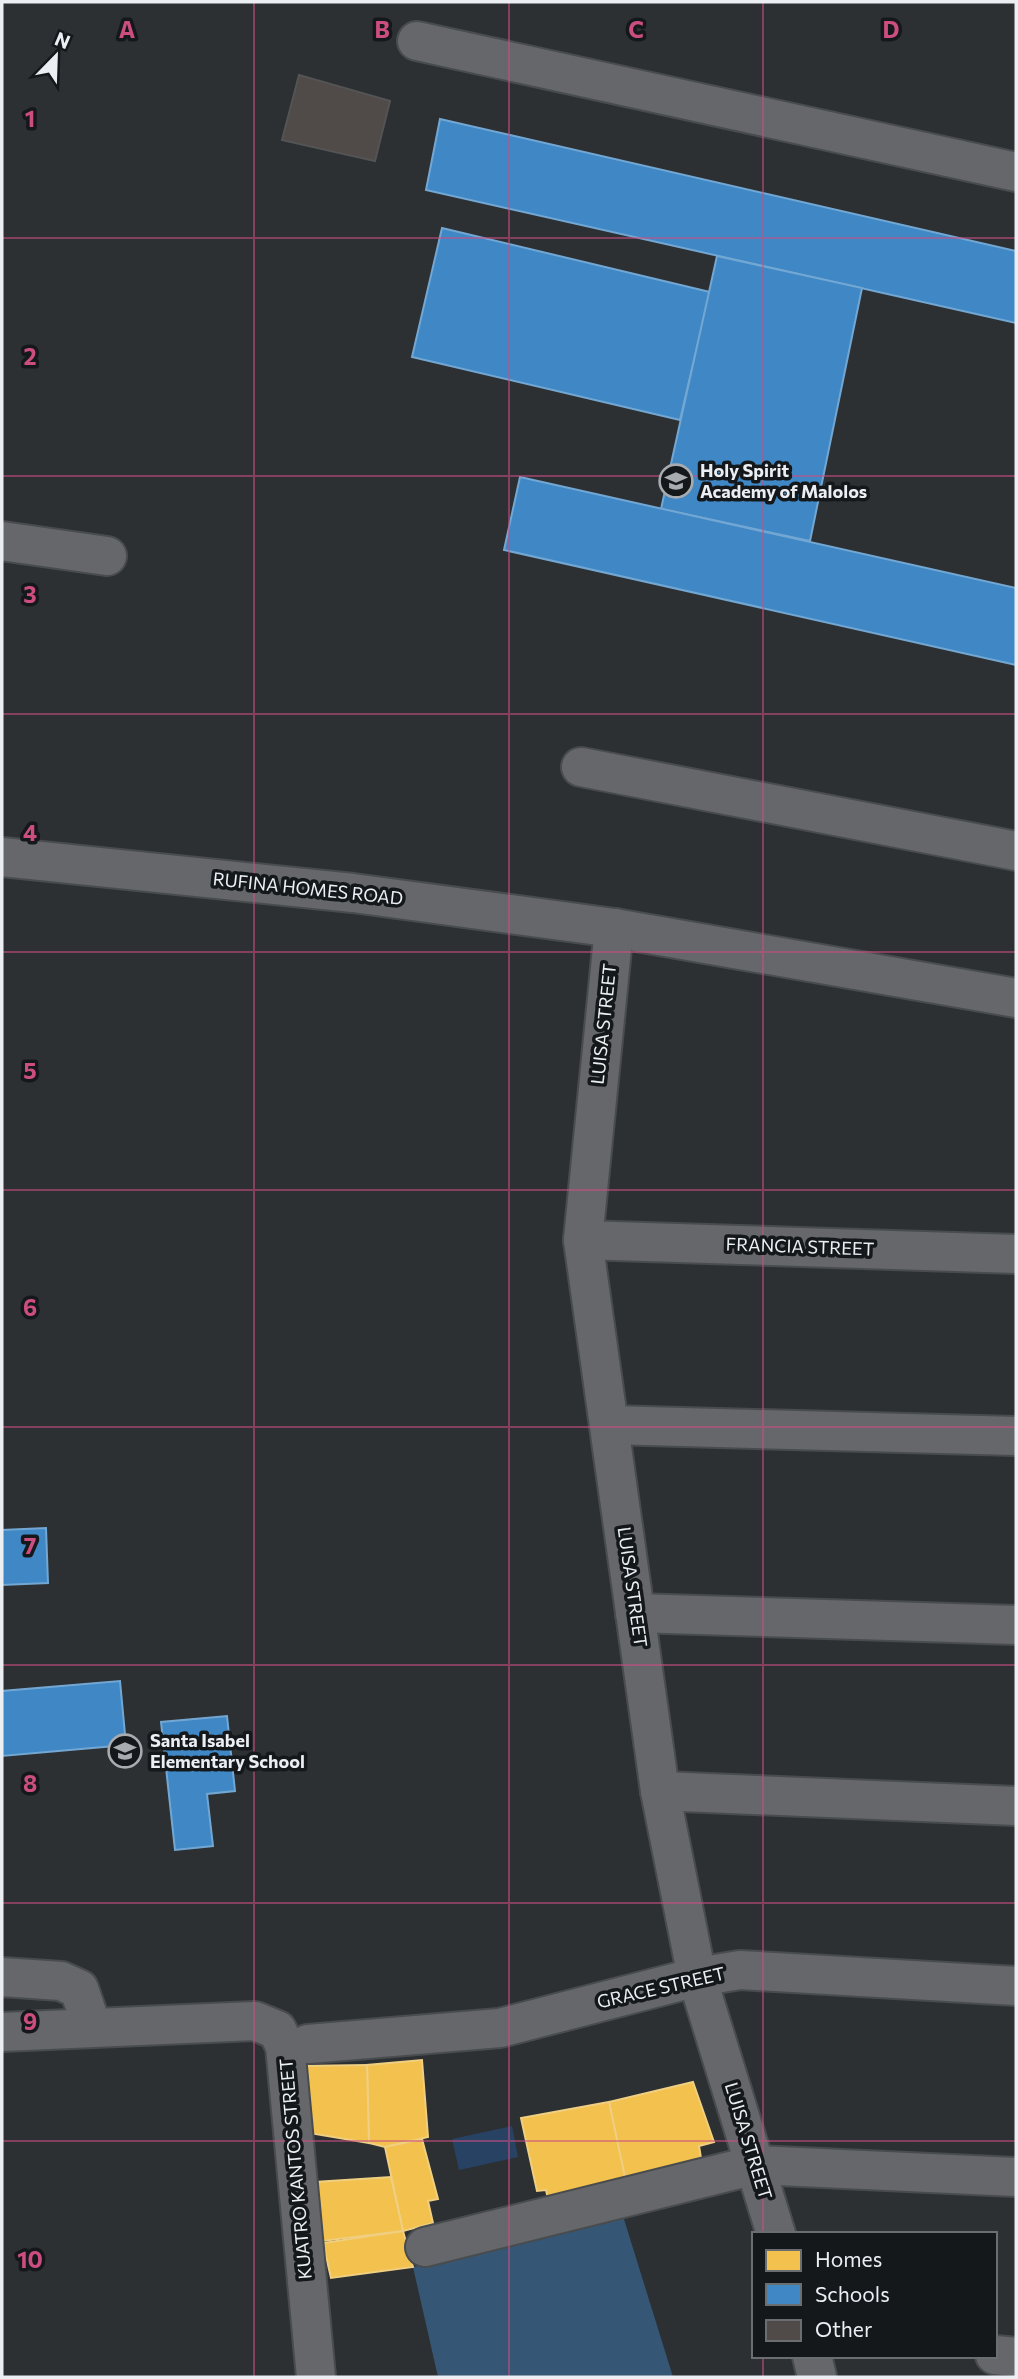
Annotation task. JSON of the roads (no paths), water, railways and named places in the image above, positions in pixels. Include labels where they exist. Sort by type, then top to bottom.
[{"type":"street","points":[[417,41],[1016,172]]},
{"type":"street","points":[[2,541],[107,556]]},
{"type":"street","points":[[581,767],[1016,851]]},
{"type":"street","name":"RUFINA HOMES ROAD","points":[[2,857],[353,893],[614,928],[1016,998]]},
{"type":"street","name":"LUISA STREET","points":[[614,928],[583,1240],[660,1791],[697,1977],[775,2232]]},
{"type":"street","name":"FRANCIA STREET","points":[[583,1240],[1016,1254]]},
{"type":"street","points":[[610,1425],[1016,1436]]},
{"type":"street","points":[[635,1613],[1016,1625]]},
{"type":"street","points":[[660,1791],[1016,1806]]},
{"type":"street","name":"GRACE STREET","points":[[308,2044],[500,2028],[697,1977],[740,1970],[1016,1986]]},
{"type":"street","points":[[2,1976],[61,1981],[79,1990],[92,2027]]},
{"type":"street","name":"KUATRO KANTOS STREET","points":[[2,2032],[255,2021],[276,2030],[285,2046],[316,2377]]},
{"type":"street","points":[[425,2247],[755,2165],[1016,2177]]},
{"type":"street","points":[[997,2355],[1016,2357]]},
{"type":"street","points":[[812,2358],[817,2377]]},
{"type":"place","name":"Holy Spirit Academy of Malolos","points":[[676,481]]},
{"type":"place","name":"Santa Isabel Elementary School","points":[[125,1751]]}]
